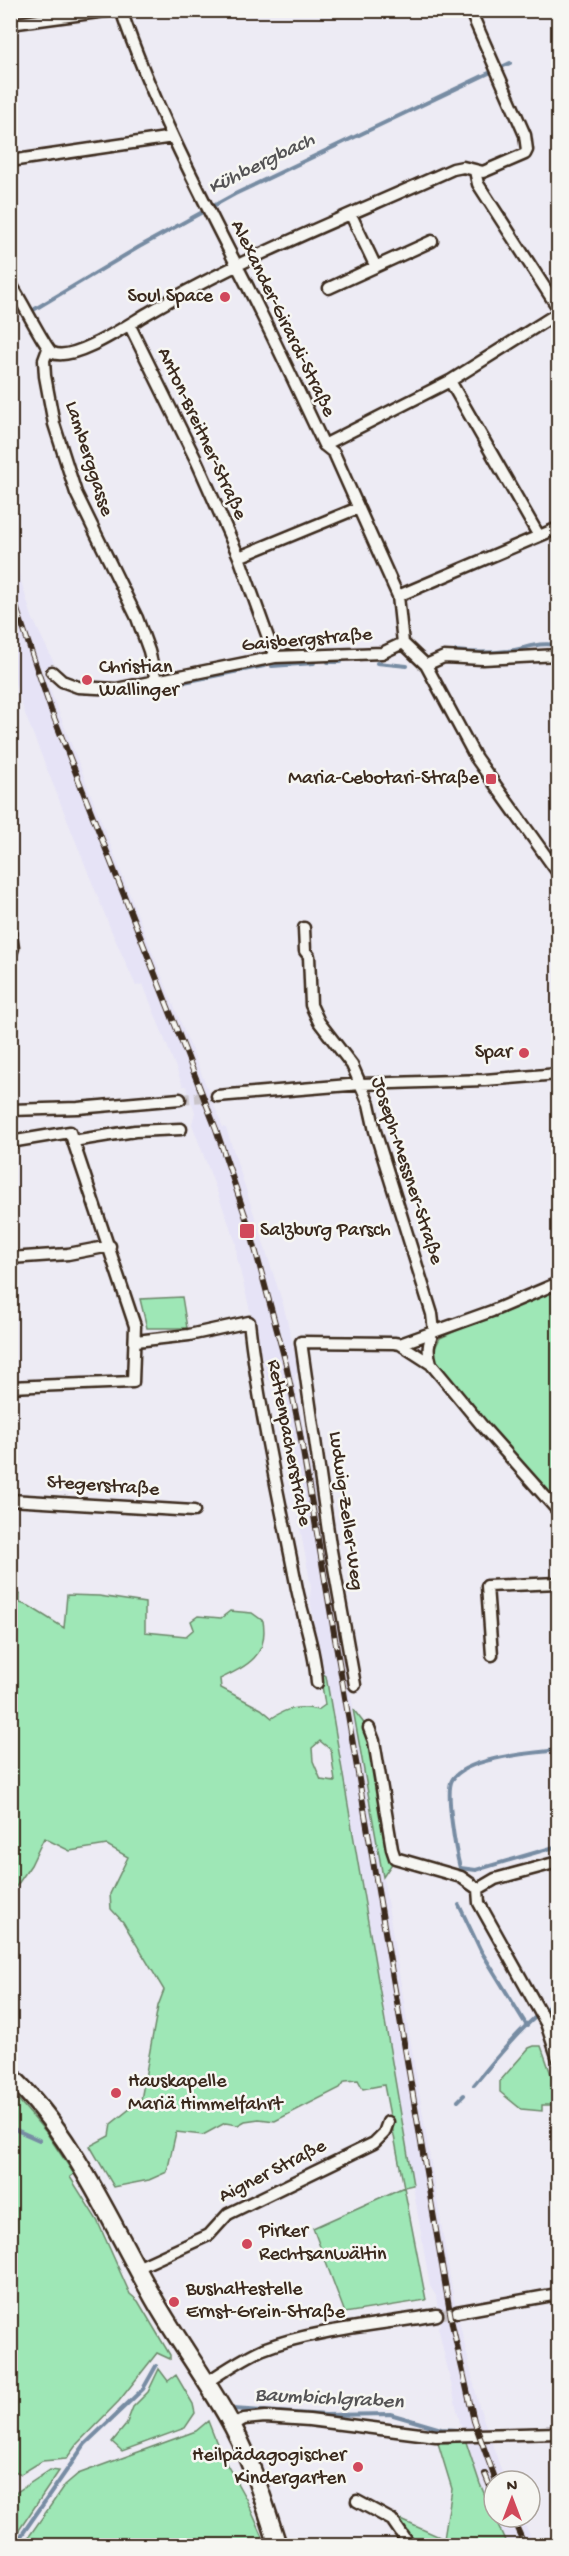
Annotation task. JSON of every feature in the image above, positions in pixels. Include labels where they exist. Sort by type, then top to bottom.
[{"type":"main road","points":[[10,2075],[21,2085],[66,2142],[189,2359],[207,2382],[253,2469],[278,2546]]},
{"type":"street","points":[[10,24],[113,10]]},
{"type":"street","name":"Alexander-Girardi-Straße","points":[[121,10],[173,137],[324,445],[334,453],[398,596],[403,643]]},
{"type":"street","points":[[10,283],[48,349],[57,354],[74,351],[130,326],[147,314],[237,266],[453,169],[463,167],[483,172],[525,154],[527,150],[525,135],[470,10]]},
{"type":"street","points":[[10,161],[173,137]]},
{"type":"street","points":[[475,171],[478,184],[558,308]]},
{"type":"street","points":[[351,214],[375,265]]},
{"type":"street","points":[[329,288],[375,265],[432,241]]},
{"type":"street","points":[[324,445],[450,381],[558,313]]},
{"type":"street","name":"Anton-Breitner-Straße","points":[[130,326],[197,462],[239,557],[275,657]]},
{"type":"street","name":"Lamberggasse","points":[[48,349],[44,360],[45,376],[54,424],[76,493],[137,618],[156,680]]},
{"type":"street","points":[[450,381],[539,536]]},
{"type":"street","points":[[239,557],[358,508]]},
{"type":"street","points":[[398,596],[558,528]]},
{"type":"street","points":[[403,643],[426,665],[476,758],[558,873]]},
{"type":"street","name":"Gaisbergstraße","points":[[52,672],[62,681],[78,687],[116,689],[275,657],[382,653],[403,643]]},
{"type":"street","points":[[426,665],[444,657],[491,659],[558,655]]},
{"type":"street","name":"Joseph-Messner-Straße","points":[[304,928],[305,951],[309,956],[310,1005],[319,1022],[347,1057],[369,1104],[381,1152],[432,1314],[434,1331],[429,1342],[428,1354],[431,1364]]},
{"type":"street","points":[[10,930],[13,948],[10,956]]},
{"type":"street","points":[[217,1096],[361,1084],[513,1079],[558,1074]]},
{"type":"street","points":[[10,1110],[78,1108],[180,1099]]},
{"type":"street","points":[[10,1142],[181,1129]]},
{"type":"street","points":[[10,1387],[133,1382],[135,1326],[110,1246],[71,1136]]},
{"type":"street","points":[[10,1258],[68,1254],[110,1246]]},
{"type":"street","points":[[400,1344],[492,1311],[558,1283]]},
{"type":"street","name":"Rettenpacherstraße","points":[[136,1341],[189,1335],[249,1322],[267,1436],[302,1611],[316,1664],[317,1683]]},
{"type":"street","name":"Ludwig-Zeller-Weg","points":[[355,1685],[330,1545],[301,1341],[400,1344]]},
{"type":"street","points":[[400,1344],[431,1364],[558,1511]]},
{"type":"street","name":"Stegerstraße","points":[[10,1500],[194,1511]]},
{"type":"street","points":[[492,1655],[487,1586],[558,1583]]},
{"type":"street","points":[[369,1728],[374,1741],[392,1849],[396,1858],[461,1876],[478,1889],[479,1903],[536,2003],[546,2023],[558,2059]]},
{"type":"street","points":[[478,1889],[495,1879],[558,1862]]},
{"type":"street","name":"Aigner Straße","points":[[137,2268],[210,2235],[228,2214],[374,2143],[384,2133],[388,2122]]},
{"type":"street","points":[[457,2312],[558,2294]]},
{"type":"street","points":[[207,2382],[247,2357],[275,2345],[318,2335],[437,2315]]},
{"type":"street","points":[[232,2426],[244,2419],[265,2417],[309,2420],[436,2436],[558,2433]]},
{"type":"street","points":[[357,2501],[392,2520],[410,2546]]},
{"type":"shaded area","points":[[10,545],[32,617],[54,663],[42,669],[153,954],[223,1127],[226,1128],[283,1304],[300,1373],[295,1374],[295,1380],[383,1877],[453,2295],[479,2406],[501,2469],[482,2469],[482,2489],[460,2423],[438,2327],[440,2324],[436,2296],[430,2286],[326,1676],[322,1673],[315,1634],[310,1597],[311,1586],[272,1380],[267,1380],[237,1258],[236,1243],[192,1124],[195,1112],[186,1086],[183,1086],[143,984],[136,986],[111,930],[25,714],[11,671]]},
{"type":"shaded area","points":[[499,2529],[527,2529],[535,2545],[507,2545]]},
{"type":"green space","points":[[558,1285],[558,1506],[436,1368],[432,1354],[440,1338]]},
{"type":"green space","points":[[182,1297],[187,1328],[147,1328],[140,1299]]},
{"type":"green space","points":[[11,1589],[20,1595],[20,1603],[29,1606],[64,1628],[67,1595],[99,1596],[145,1603],[145,1632],[186,1636],[194,1629],[191,1621],[198,1616],[221,1618],[230,1611],[252,1613],[263,1621],[263,1643],[254,1658],[247,1664],[220,1679],[221,1688],[261,1709],[272,1718],[294,1708],[318,1710],[325,1705],[322,1673],[326,1676],[413,2185],[404,2187],[384,2085],[363,2089],[358,2080],[345,2081],[340,2088],[275,2121],[259,2119],[245,2121],[238,2125],[225,2123],[203,2135],[176,2132],[167,2172],[149,2180],[114,2187],[90,2146],[109,2136],[111,2124],[141,2100],[158,2006],[164,1990],[123,1922],[111,1909],[110,1894],[128,1857],[107,1845],[70,1851],[44,1838],[31,1865],[11,1894]],"holes":[[[320,1741],[331,1750],[335,1782],[321,1780],[313,1761],[312,1748]]]},
{"type":"green space","points":[[353,1709],[363,1722],[370,1738],[388,1854],[393,1862],[383,1877]]},
{"type":"green space","points":[[541,2046],[558,2094],[558,2110],[555,2105],[542,2105],[542,2111],[521,2109],[500,2092],[500,2081],[529,2048]]},
{"type":"green space","points":[[10,2090],[46,2132],[74,2174],[70,2177],[97,2220],[130,2294],[138,2301],[170,2355],[170,2359],[157,2353],[119,2401],[77,2444],[66,2459],[42,2461],[21,2474],[10,2469]]},
{"type":"green space","points":[[404,2187],[426,2300],[345,2313],[313,2228]]},
{"type":"green space","points":[[159,2369],[168,2381],[176,2375],[193,2404],[195,2413],[185,2428],[122,2451],[112,2442],[126,2425],[133,2407],[148,2392]]},
{"type":"green space","points":[[208,2421],[221,2454],[246,2499],[265,2542],[255,2546],[23,2545],[65,2485],[78,2474],[196,2431]]},
{"type":"green space","points":[[465,2439],[482,2489],[482,2529],[500,2529],[507,2545],[415,2545],[399,2519],[444,2539],[452,2489],[438,2443]]},
{"type":"green space","points":[[50,2470],[59,2471],[11,2542],[11,2496]]},
{"type":"waterway","name":"Kühbergbach","points":[[35,309],[139,247],[235,194],[510,63]]},
{"type":"waterway","points":[[456,651],[495,652],[538,645],[558,645]]},
{"type":"waterway","points":[[328,662],[341,662]]},
{"type":"waterway","points":[[272,666],[314,663]]},
{"type":"waterway","points":[[377,663],[407,666]]},
{"type":"waterway","points":[[179,683],[264,666]]},
{"type":"waterway","points":[[118,693],[167,686]]},
{"type":"waterway","points":[[85,693],[101,693]]},
{"type":"waterway","points":[[558,1750],[485,1761],[460,1772],[452,1780],[450,1787],[452,1823],[460,1868],[476,1870],[558,1846]]},
{"type":"waterway","points":[[459,1905],[481,1951],[527,2026]]},
{"type":"waterway","points":[[474,2085],[524,2028],[558,2001]]},
{"type":"waterway","points":[[458,2101],[464,2095]]},
{"type":"waterway","points":[[10,2118],[14,2129],[39,2140]]},
{"type":"waterway","points":[[14,2546],[85,2444],[143,2389],[156,2366]]},
{"type":"waterway","name":"Baumbichlgraben","points":[[233,2409],[326,2415],[390,2414],[441,2429],[457,2430]]},
{"type":"tunnel","points":[[180,1099],[217,1096]]},
{"type":"tunnel","points":[[437,2315],[457,2312]]},
{"type":"railway","points":[[10,589],[51,710],[216,1129],[250,1230],[286,1364],[299,1428],[452,2324],[474,2421],[492,2469]]},
{"type":"railway","points":[[517,2529],[525,2546]]},
{"type":"place","name":"Soul Space","points":[[225,297]]},
{"type":"place","name":"Christian Wallinger","points":[[87,680]]},
{"type":"place","name":"Maria-Cebotari-Straße","points":[[491,779]]},
{"type":"place","name":"Spar","points":[[524,1053]]},
{"type":"place","name":"Salzburg Parsch","points":[[247,1231]]},
{"type":"place","name":"Hauskapelle Mariä Himmelfahrt","points":[[116,2093]]},
{"type":"place","name":"Pirker Rechtsanwältin","points":[[247,2244]]},
{"type":"place","name":"Bushaltestelle Ernst-Grein-Straße","points":[[174,2302]]},
{"type":"place","name":"Heilpädagogischer Kindergarten","points":[[358,2467]]}]
